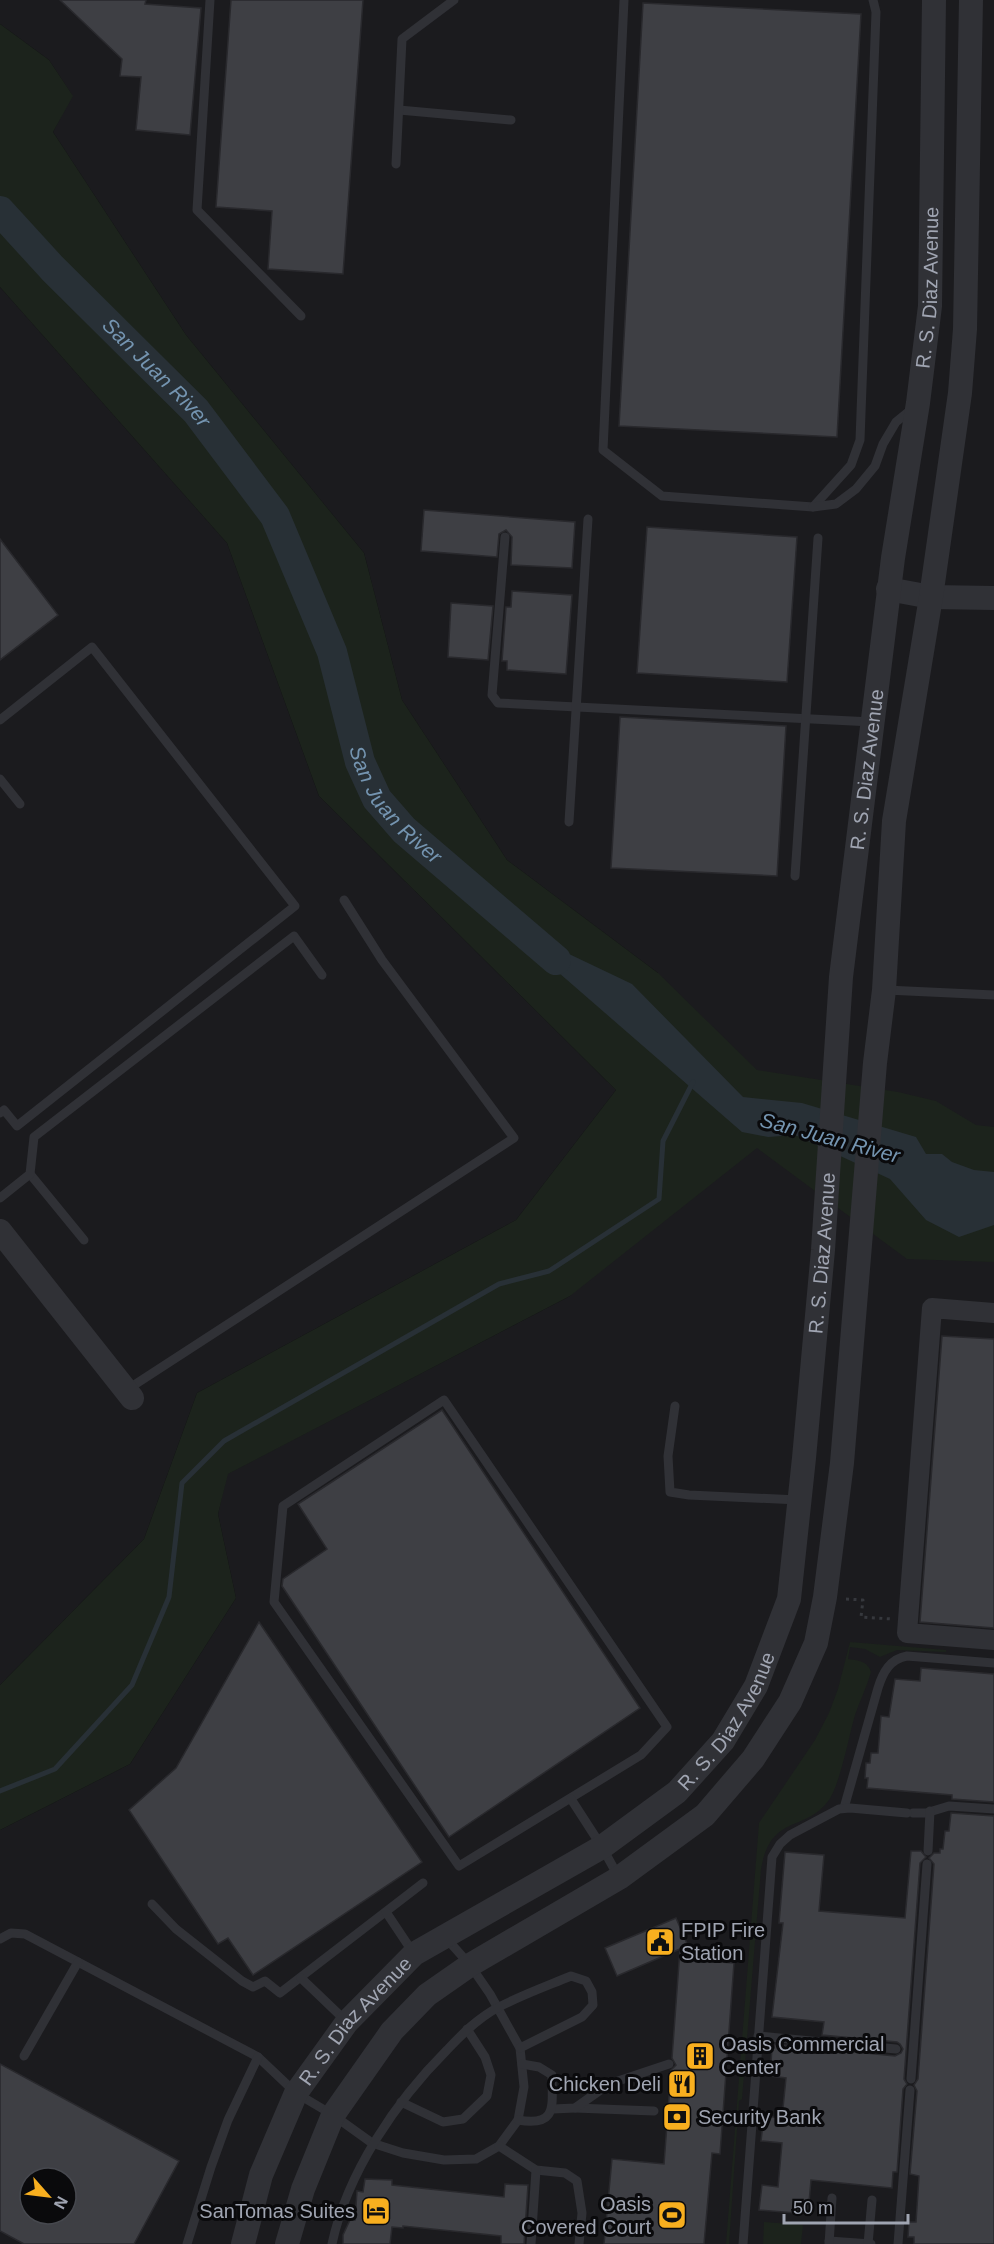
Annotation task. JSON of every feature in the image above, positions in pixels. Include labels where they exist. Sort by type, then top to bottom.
[{"type":"street","name":"R. S. Diaz Avenue","points":[[243,2244],[261,2175],[296,2093],[347,2022],[414,1954],[602,1847],[677,1792],[723,1741],[756,1686],[789,1599],[823,1250],[841,977],[888,589],[918,404],[929,317],[932,267],[934,0]]},
{"type":"street","name":"R. S. Diaz Avenue","points":[[287,2244],[303,2188],[333,2115],[392,2031],[427,1995],[470,1965],[619,1878],[705,1815],[753,1759],[790,1702],[816,1643],[825,1597],[842,1463],[875,1063],[884,990],[894,821],[931,597],[960,393],[965,329],[971,0]]},
{"type":"street","points":[[888,589],[931,597],[994,598]]},
{"type":"street","points":[[0,1231],[129,1394]]},
{"type":"street","points":[[994,1313],[932,1308],[907,1633],[994,1640]]},
{"type":"street","points":[[804,1458],[842,1463]]},
{"type":"street","points":[[756,1686],[790,1702]]},
{"type":"lane","points":[[210,0],[197,210],[301,316]]},
{"type":"lane","points":[[396,164],[402,39],[453,0]]},
{"type":"lane","points":[[624,0],[603,450],[662,496],[813,507],[836,504],[856,489],[875,466],[883,444],[896,422],[918,404]]},
{"type":"lane","points":[[813,507],[851,465],[860,440],[876,12],[873,0]]},
{"type":"lane","points":[[399,110],[512,120]]},
{"type":"lane","points":[[569,822],[588,519]]},
{"type":"lane","points":[[506,537],[492,695],[498,703],[872,722]]},
{"type":"lane","points":[[795,876],[818,538]]},
{"type":"lane","points":[[0,720],[92,647],[295,906],[17,1126],[1,1108]]},
{"type":"lane","points":[[0,779],[20,804]]},
{"type":"lane","points":[[129,1394],[514,1138],[382,960],[344,900]]},
{"type":"lane","points":[[0,1198],[30,1174],[34,1137],[294,936],[322,975]]},
{"type":"lane","points":[[884,990],[994,995]]},
{"type":"lane","points":[[30,1174],[84,1240]]},
{"type":"lane","points":[[444,1400],[667,1726],[642,1755],[571,1799],[459,1866],[273,1602],[283,1506],[444,1400]]},
{"type":"lane","points":[[675,1406],[669,1456],[670,1492],[689,1495],[800,1500]]},
{"type":"lane","points":[[844,1808],[878,1688],[883,1674],[894,1660],[907,1656],[994,1663]]},
{"type":"lane","points":[[571,1799],[619,1878]]},
{"type":"lane","points":[[743,2244],[772,1857],[780,1844],[790,1836],[833,1811],[844,1808],[910,1813],[949,1806],[994,1809]]},
{"type":"lane","points":[[928,1851],[930,1811]]},
{"type":"lane","points":[[911,2079],[905,2050],[927,1864]]},
{"type":"lane","points":[[152,1905],[176,1929],[253,1987],[265,1981],[280,1994],[423,1883]]},
{"type":"lane","points":[[386,1912],[414,1954]]},
{"type":"lane","points":[[0,1939],[11,1933],[25,1934],[258,2057],[296,2093],[333,2115],[372,2143],[444,2160],[476,2159],[499,2146],[518,2120],[524,2087],[520,2048],[498,2007],[470,1965],[445,1936]]},
{"type":"lane","points":[[24,2056],[78,1962]]},
{"type":"lane","points":[[332,2244],[337,2222],[372,2143],[401,2102],[434,2063],[467,2030],[498,2007],[571,1976],[586,1982],[592,1992],[593,2005],[582,2017],[520,2048]]},
{"type":"lane","points":[[302,1978],[322,2001],[347,2022]]},
{"type":"lane","points":[[401,2102],[443,2122],[463,2119],[487,2096],[492,2075],[485,2057],[467,2030]]},
{"type":"lane","points":[[758,2036],[905,2050]]},
{"type":"lane","points":[[188,2244],[228,2120],[258,2057]]},
{"type":"lane","points":[[518,2120],[535,2123],[546,2119],[552,2109],[552,2075],[539,2067],[522,2064]]},
{"type":"lane","points":[[575,2108],[609,2084],[669,2064]]},
{"type":"lane","points":[[898,2244],[910,2090]]},
{"type":"lane","points":[[552,2109],[654,2111]]},
{"type":"lane","points":[[499,2146],[536,2170],[565,2173],[578,2181],[582,2213],[579,2244]]},
{"type":"lane","points":[[531,2244],[536,2170]]},
{"type":"lane","points":[[832,2198],[829,2242],[869,2244],[872,2200]]},
{"type":"path","points":[[825,1597],[863,1600],[861,1617],[894,1620],[895,1610]]},
{"type":"shaded area","points":[[0,0],[994,0],[994,2244],[0,2244],[0,1830],[130,1764],[236,1598],[218,1514],[227,1474],[570,1296],[658,973],[507,860],[402,700],[364,553],[186,335],[53,132],[72,95],[49,60],[0,24]]},
{"type":"shaded area","points":[[0,24],[49,60],[73,96],[53,132],[186,335],[364,553],[402,700],[507,860],[658,973],[757,1070],[898,1092],[936,1101],[976,1125],[994,1127],[994,1262],[907,1259],[757,1148],[570,1296],[228,1474],[218,1514],[236,1598],[130,1764],[0,1830],[0,1685],[144,1539],[197,1393],[516,1220],[616,1090],[319,796],[227,543],[0,287]]},
{"type":"shaded area","points":[[0,287],[227,543],[319,796],[616,1090],[516,1220],[197,1393],[144,1539],[0,1685]]},
{"type":"shaded area","points":[[850,1642],[946,1650],[946,1652],[897,1650],[880,1657],[865,1649],[850,1647],[848,1659],[865,1663],[871,1672],[855,1715],[833,1793],[820,1810],[781,1831],[772,1839],[766,1851],[761,1869],[742,2099],[739,2101],[729,2244],[726,2244],[759,1823],[815,1740],[829,1713],[838,1689]]},
{"type":"shaded area","points":[[764,2222],[803,2225],[801,2244],[763,2244]]},
{"type":"water","points":[[525,933],[632,984],[743,1097],[802,1103],[916,1137],[926,1154],[942,1154],[952,1162],[974,1170],[994,1172],[994,1225],[959,1237],[926,1220],[890,1179],[795,1135],[768,1137],[742,1132],[551,966]]},
{"type":"building","points":[[60,0],[146,0],[145,4],[201,8],[190,135],[136,130],[141,77],[120,76],[122,59]]},
{"type":"building","points":[[231,0],[363,0],[343,274],[268,269],[272,211],[216,207]]},
{"type":"building","points":[[643,3],[861,14],[837,437],[619,426]]},
{"type":"building","points":[[424,510],[575,522],[572,568],[511,565],[512,537],[506,530],[499,534],[497,557],[421,551]]},
{"type":"building","points":[[647,527],[797,537],[787,682],[637,673]]},
{"type":"building","points":[[0,539],[58,615],[0,660]]},
{"type":"building","points":[[512,591],[572,595],[566,674],[507,670],[507,661],[502,661],[506,607],[511,607]]},
{"type":"building","points":[[451,603],[493,606],[488,660],[448,657]]},
{"type":"building","points":[[620,717],[786,726],[777,876],[611,868]]},
{"type":"building","points":[[942,1336],[994,1339],[994,1628],[920,1622]]},
{"type":"building","points":[[442,1410],[640,1708],[449,1837],[282,1586],[283,1579],[327,1549],[298,1504]]},
{"type":"building","points":[[259,1622],[422,1862],[253,1975],[228,1938],[218,1944],[129,1810],[176,1768]]},
{"type":"building","points":[[921,1668],[994,1674],[994,1802],[952,1799],[952,1795],[867,1788],[866,1763],[870,1763],[871,1753],[878,1753],[881,1716],[889,1717],[895,1679],[920,1681]]},
{"type":"building","points":[[951,1813],[994,1816],[994,2244],[914,2244],[914,2237],[908,2237],[909,2222],[916,2222],[919,2176],[910,2174],[917,2091],[914,2085],[918,2079],[934,1864],[929,1858],[943,1849],[945,1831],[949,1831]]},
{"type":"building","points":[[911,1851],[921,1851],[926,1857],[920,1863],[904,2079],[907,2084],[903,2089],[897,2172],[893,2172],[892,2188],[811,2180],[808,2214],[759,2210],[762,2185],[778,2187],[782,2143],[761,2141],[764,2116],[782,2118],[786,2078],[770,2076],[772,2048],[775,2044],[895,2056],[903,2049],[897,2042],[822,2035],[824,2022],[772,2017],[783,1923],[779,1923],[785,1852],[824,1855],[819,1911],[905,1918]]},
{"type":"building","points":[[676,1918],[694,1960],[734,1963],[720,2154],[712,2153],[704,2244],[604,2244],[612,2159],[664,2164],[671,2070],[676,2065],[672,2058],[680,1949],[617,1976],[605,1948]]},
{"type":"building","points":[[0,2064],[179,2161],[134,2244],[24,2244],[0,2231]]},
{"type":"building","points":[[365,2179],[392,2180],[392,2185],[504,2197],[505,2184],[528,2185],[524,2244],[501,2244],[501,2236],[403,2226],[403,2228],[392,2227],[390,2244],[343,2244],[343,2235],[350,2220],[355,2220],[357,2191],[363,2192]]},
{"type":"waterway","name":"San Juan River","points":[[0,211],[52,268],[196,411],[275,516],[332,652],[360,762],[377,799],[404,830],[556,960]]},
{"type":"waterway","points":[[0,1791],[55,1769],[132,1685],[169,1597],[182,1483],[224,1441],[499,1284],[549,1271],[659,1199],[663,1141],[693,1082]]},
{"type":"place","name":"FPIP Fire Station","points":[[660,1942]]},
{"type":"place","name":"Oasis Commercial Center","points":[[700,2056]]},
{"type":"place","name":"Chicken Deli","points":[[682,2084]]},
{"type":"place","name":"Security Bank","points":[[677,2117]]},
{"type":"place","name":"SanTomas Suites","points":[[376,2211]]},
{"type":"place","name":"Oasis Covered Court","points":[[672,2215]]}]
